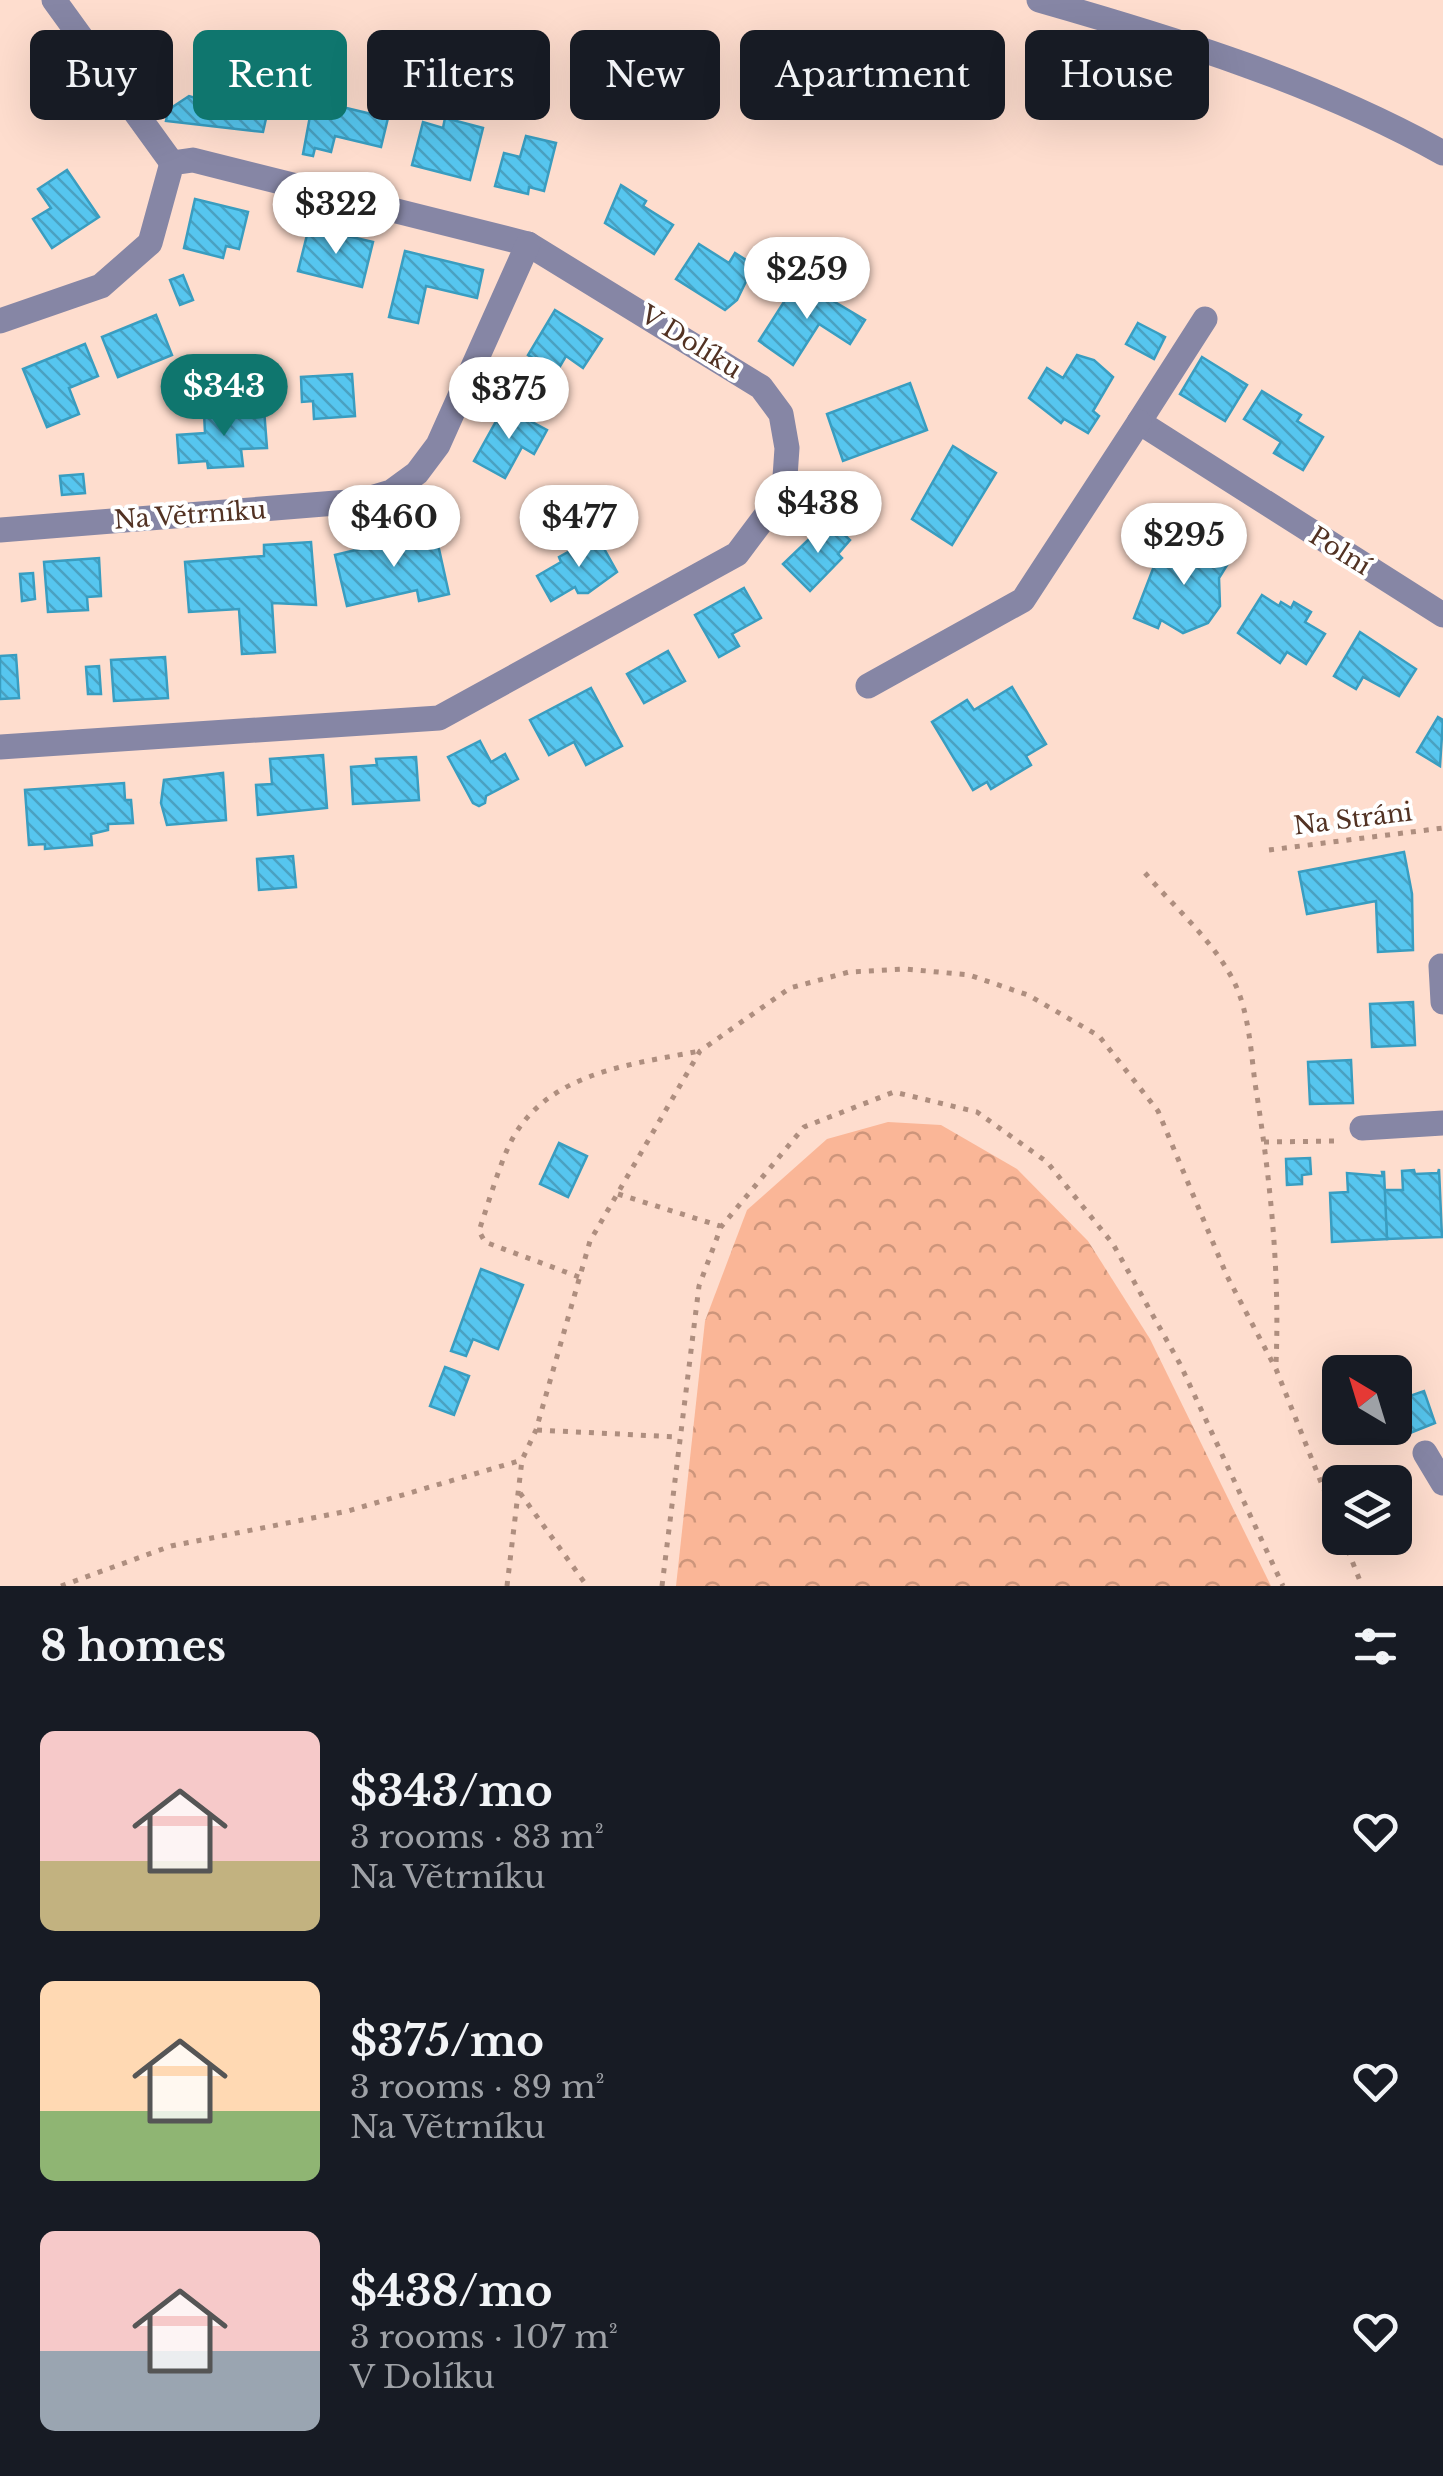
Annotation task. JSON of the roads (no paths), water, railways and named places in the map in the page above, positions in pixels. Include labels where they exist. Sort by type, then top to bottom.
[{"type":"street","points":[[0,320],[102,286],[150,243],[172,163],[54,0]]},
{"type":"street","points":[[1038,0],[1248,64],[1355,108],[1443,153]]},
{"type":"street","name":"V Dolíku","points":[[0,746],[440,718],[736,554],[779,498],[787,448],[781,414],[761,387],[528,244],[193,160],[172,163]]},
{"type":"street","name":"Na Větrníku","points":[[0,530],[348,503],[391,492],[416,473],[438,446],[528,244]]},
{"type":"street","points":[[868,686],[1024,600],[1206,319]]},
{"type":"street","name":"Polní","points":[[1139,422],[1443,615]]},
{"type":"street","points":[[1440,966],[1443,1002]]},
{"type":"street","points":[[1362,1128],[1443,1123]]},
{"type":"street","points":[[1425,1452],[1443,1483]]}]
